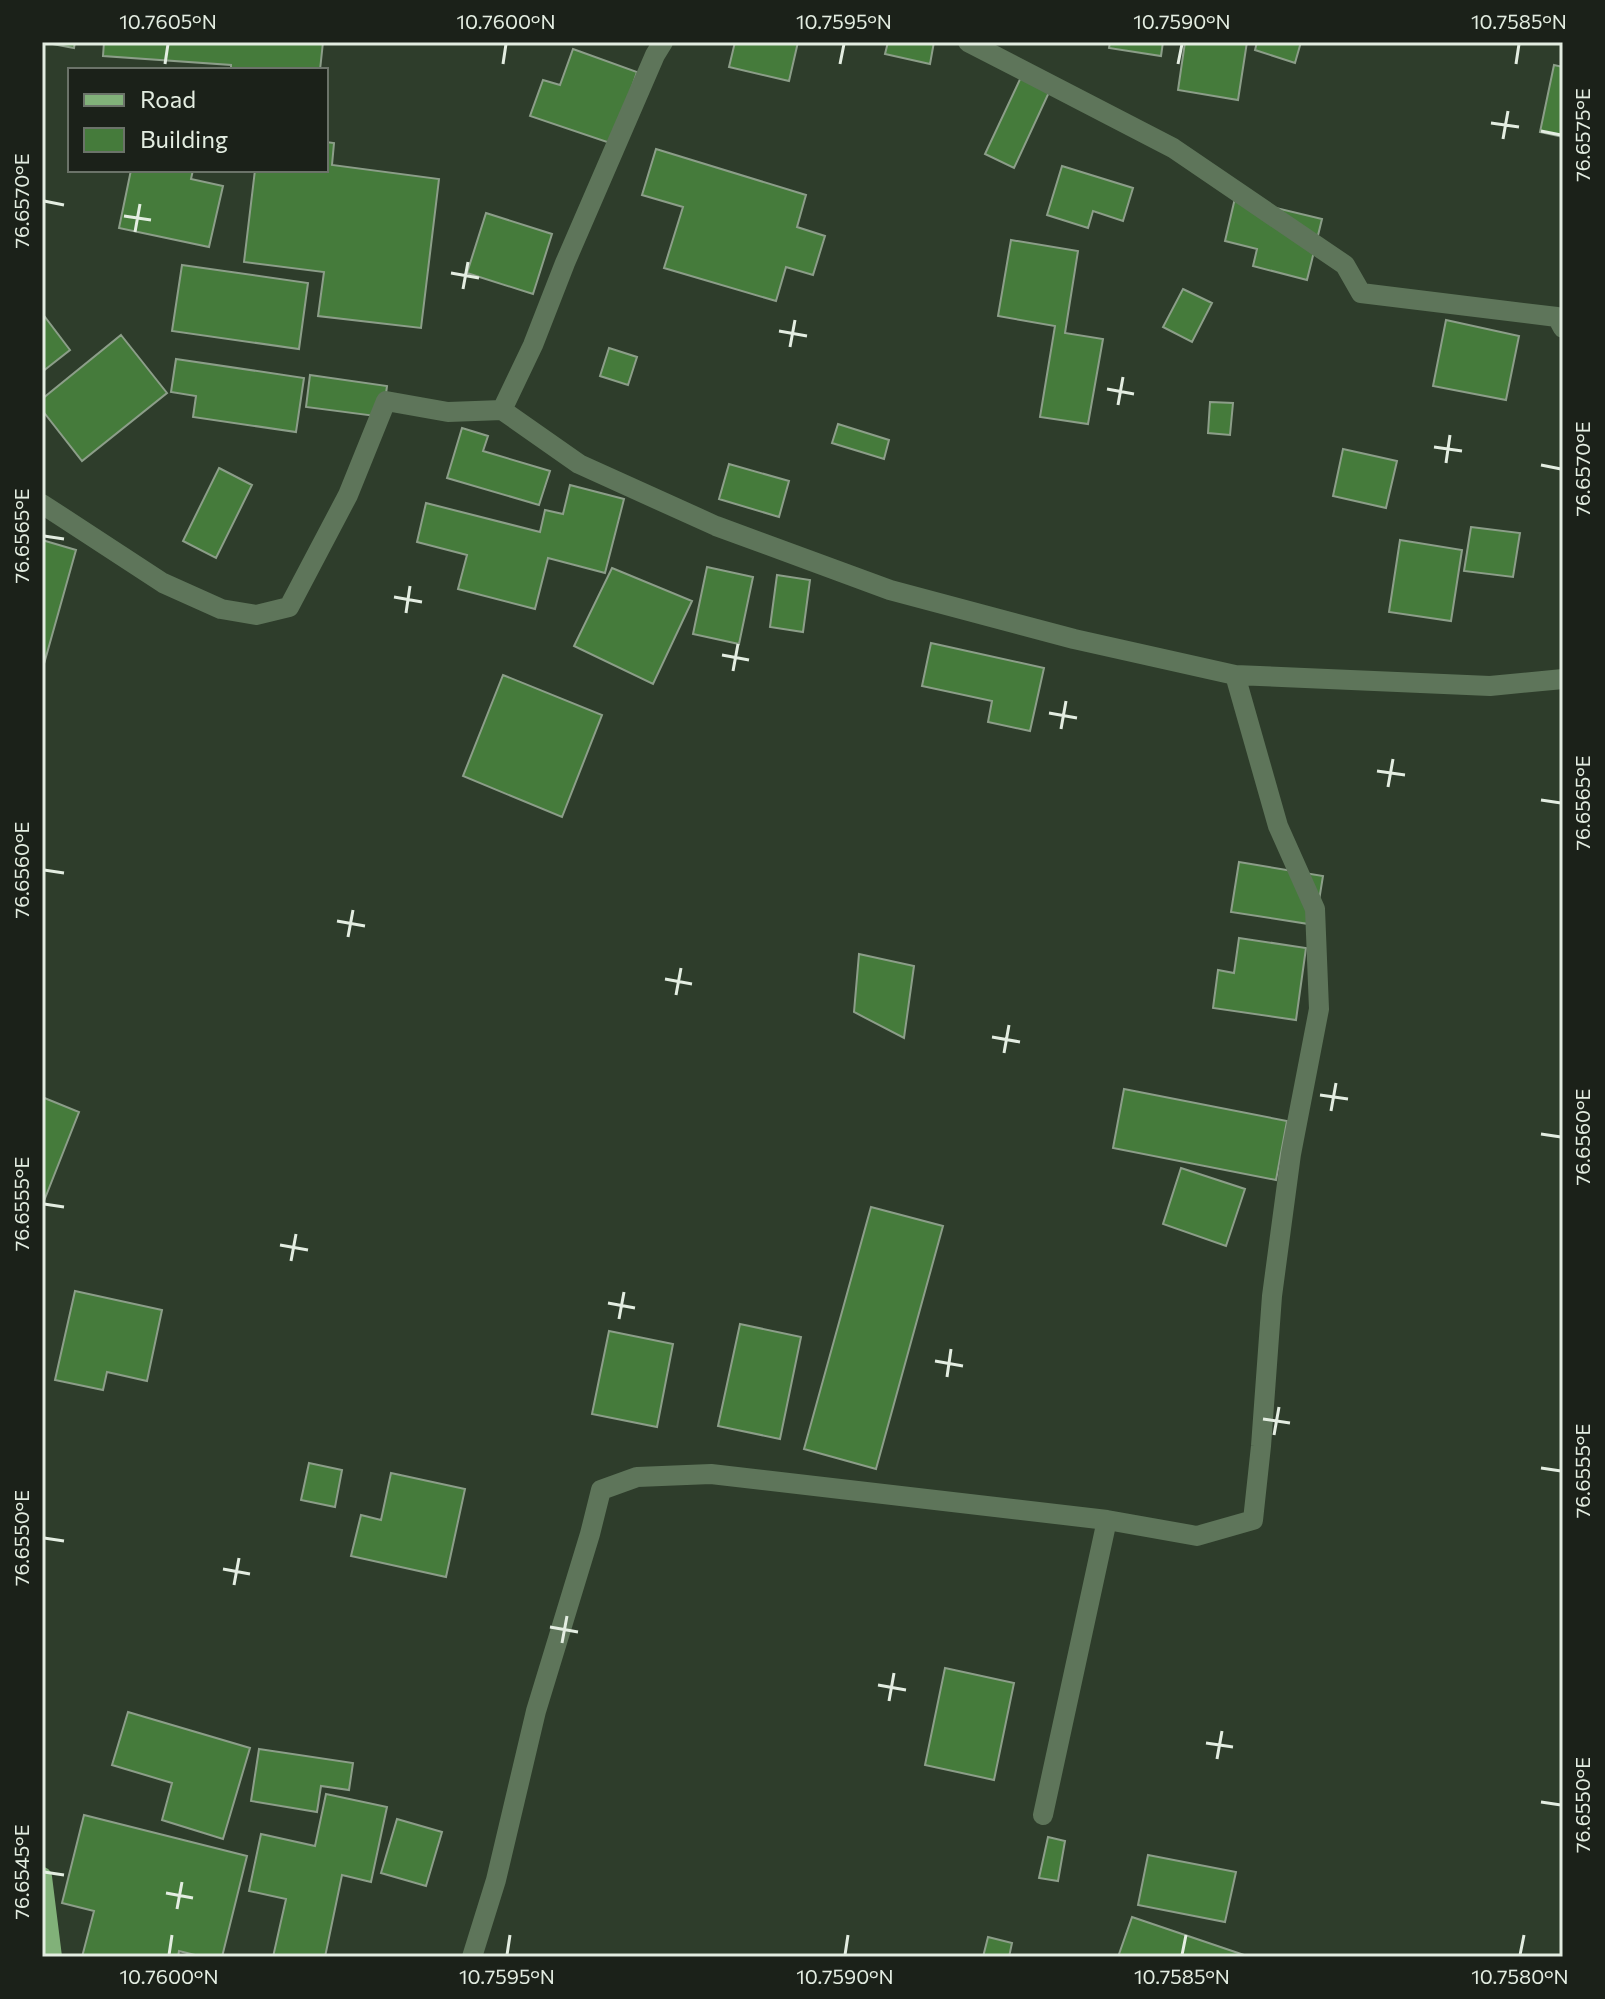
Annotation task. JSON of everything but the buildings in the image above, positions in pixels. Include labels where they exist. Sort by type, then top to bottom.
[{"type":"main road","points":[[42,1877],[52,1957]]},
{"type":"street","points":[[502,410],[663,42]]},
{"type":"street","points":[[968,42],[1173,148],[1345,265],[1361,293],[1557,317],[1563,328]]},
{"type":"street","points":[[42,504],[163,583],[221,609],[256,615],[289,607],[348,495],[386,401],[448,412],[502,410],[579,464],[716,526],[890,590],[1074,639],[1235,675],[1490,686],[1563,679]]},
{"type":"street","points":[[472,1957],[496,1880],[536,1711],[601,1490],[637,1477],[711,1474],[1107,1520],[1197,1536],[1253,1520],[1272,1296],[1291,1154],[1319,1009],[1315,909],[1278,826],[1235,675]]},
{"type":"street","points":[[1043,1815],[1107,1520]]}]
